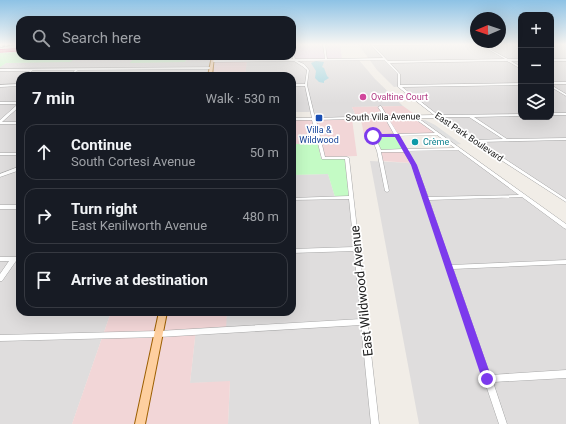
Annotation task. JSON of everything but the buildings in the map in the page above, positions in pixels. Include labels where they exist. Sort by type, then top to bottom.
[{"type":"main road","points":[[210,72],[212,64]]},
{"type":"main road","points":[[140,424],[162,316]]},
{"type":"street","points":[[301,64],[308,70],[306,85],[314,119]]},
{"type":"street","points":[[390,64],[400,74],[399,86],[518,84]]},
{"type":"street","points":[[0,70],[211,68]]},
{"type":"street","points":[[12,86],[16,83]]},
{"type":"street","points":[[554,83],[566,83]]},
{"type":"street","points":[[296,85],[306,85]]},
{"type":"street","points":[[0,86],[16,86]]},
{"type":"street","name":"East Park Boulevard","points":[[399,86],[437,116],[473,141],[566,201]]},
{"type":"street","points":[[554,88],[566,95]]},
{"type":"street","points":[[0,103],[16,104]]},
{"type":"street","points":[[380,107],[414,165],[503,424]]},
{"type":"street","points":[[0,123],[16,108]]},
{"type":"street","points":[[554,114],[566,114]]},
{"type":"street","name":"South Villa Avenue","points":[[296,119],[518,115]]},
{"type":"street","points":[[470,116],[506,140]]},
{"type":"street","points":[[415,117],[490,170],[522,196],[566,227]]},
{"type":"street","name":"East Wildwood Avenue","points":[[314,119],[323,158],[347,158],[375,424]]},
{"type":"street","points":[[0,123],[16,123]]},
{"type":"street","points":[[387,190],[379,151],[373,136],[438,134]]},
{"type":"street","points":[[473,141],[566,139]]},
{"type":"street","points":[[379,151],[459,149]]},
{"type":"street","points":[[0,154],[16,154]]},
{"type":"street","points":[[0,176],[16,170]]},
{"type":"street","points":[[557,195],[566,195]]},
{"type":"street","points":[[425,200],[522,196]]},
{"type":"street","points":[[296,199],[351,197]]},
{"type":"street","points":[[0,207],[16,207]]},
{"type":"street","points":[[296,251],[357,249]]},
{"type":"street","points":[[0,259],[16,259]]},
{"type":"street","points":[[0,279],[16,260]]},
{"type":"street","points":[[448,267],[566,262]]},
{"type":"street","points":[[0,338],[159,334],[364,322]]},
{"type":"street","points":[[487,379],[566,374]]},
{"type":"shaded area","points":[[5,64],[211,64],[210,72],[16,72],[16,123],[0,123],[0,67]]},
{"type":"shaded area","points":[[213,64],[247,64],[246,72],[212,72]]},
{"type":"shaded area","points":[[247,64],[362,64],[375,79],[403,106],[352,107],[357,118],[315,118],[306,84],[296,84],[296,72],[246,72]]},
{"type":"shaded area","points":[[372,64],[518,64],[518,120],[554,120],[554,64],[566,64],[566,200],[437,115],[401,86],[394,87]]},
{"type":"shaded area","points":[[296,85],[305,85],[311,112],[296,112]]},
{"type":"shaded area","points":[[403,106],[417,116],[357,118],[352,107]]},
{"type":"shaded area","points":[[414,117],[437,134],[364,135],[361,119]]},
{"type":"shaded area","points":[[313,119],[318,144],[296,144],[296,120]]},
{"type":"shaded area","points":[[315,119],[352,119],[357,156],[324,157]]},
{"type":"shaded area","points":[[421,120],[425,120],[435,125],[461,144],[455,145]]},
{"type":"shaded area","points":[[0,124],[16,124],[16,316],[110,316],[72,424],[0,424]]},
{"type":"shaded area","points":[[458,150],[566,229],[566,424],[419,424],[370,161],[412,163],[406,151]]},
{"type":"shaded area","points":[[406,151],[413,163],[382,161],[380,152]]},
{"type":"shaded area","points":[[328,174],[335,197],[349,196],[371,424],[228,424],[230,382],[190,383],[196,329],[225,327],[226,316],[296,316],[296,175]]},
{"type":"shaded area","points":[[110,316],[160,316],[138,424],[72,424]]},
{"type":"shaded area","points":[[165,316],[227,316],[226,328],[196,329],[190,383],[230,381],[228,424],[144,424]]},
{"type":"green space","points":[[374,136],[396,136],[404,150],[380,151]]},
{"type":"green space","points":[[296,144],[318,144],[321,159],[345,159],[349,196],[335,197],[328,174],[296,175]]},
{"type":"water","points":[[311,64],[323,64],[322,67],[329,78],[324,81],[324,83],[319,82],[315,78],[316,71]]},
{"type":"place","name":"Ovaltine Court","points":[[363,97]]},
{"type":"place","name":"Villa & Wildwood","points":[[319,118]]},
{"type":"place","name":"Crème","points":[[415,142]]},
{"type":"route","points":[[373,136],[397,135],[414,165],[487,379]]}]
